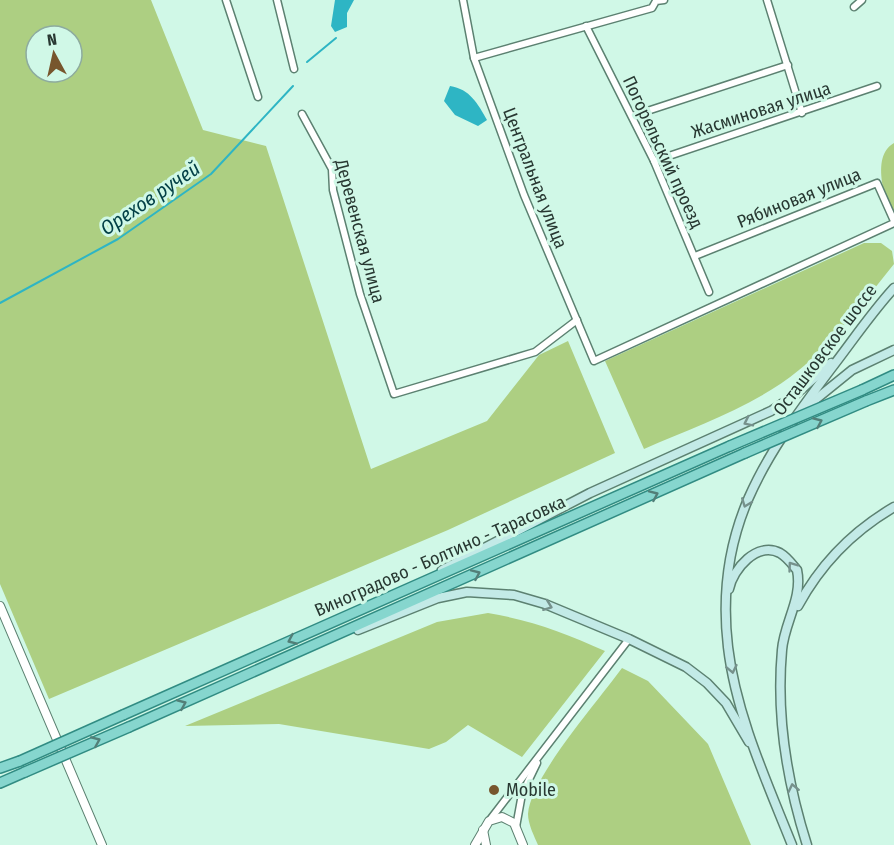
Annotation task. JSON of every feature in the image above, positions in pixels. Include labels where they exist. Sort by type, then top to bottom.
[{"type":"main road","name":"Осташковское шоссе","points":[[725,611],[727,564],[748,495],[783,433],[894,288]]},
{"type":"main road","points":[[790,424],[826,389],[852,370],[894,350]]},
{"type":"main road","points":[[400,592],[522,527],[771,411],[795,395],[845,351]]},
{"type":"main road","name":"Виноградово - Болтино - Тарасовка","points":[[0,768],[894,375]]},
{"type":"main road","name":"Виноградово - Болтино - Тарасовка","points":[[0,783],[313,648],[745,453],[894,390]]},
{"type":"main road","points":[[790,621],[808,586],[829,558],[878,517],[894,508]]},
{"type":"main road","points":[[792,845],[762,767],[736,687],[728,648],[725,611],[729,585],[738,568],[758,552],[781,553],[797,570],[798,590],[782,646],[778,693],[786,758],[807,845]]},
{"type":"main road","points":[[313,648],[438,598],[467,592],[514,595],[545,604],[629,639],[686,668],[707,683],[736,719],[762,767]]},
{"type":"street","points":[[226,0],[258,97]]},
{"type":"street","points":[[277,0],[294,69]]},
{"type":"street","name":"Центральная улица","points":[[463,0],[474,58],[524,195],[594,361],[894,222]]},
{"type":"street","points":[[474,58],[652,8],[656,0],[664,0]]},
{"type":"street","points":[[766,0],[802,113]]},
{"type":"street","points":[[855,7],[862,0]]},
{"type":"street","name":"Погорельский проезд","points":[[586,26],[654,161],[709,292]]},
{"type":"street","points":[[632,116],[788,64]]},
{"type":"street","name":"Жасминовая улица","points":[[654,161],[877,86]]},
{"type":"street","name":"Деревенская улица","points":[[302,114],[332,169],[333,190],[360,294],[394,394],[535,352],[576,320]]},
{"type":"street","name":"Рябиновая улица","points":[[694,256],[877,183],[894,222]]},
{"type":"street","points":[[0,606],[102,845]]},
{"type":"street","points":[[474,845],[483,828],[629,639]]},
{"type":"street","points":[[523,845],[516,827],[522,794],[543,752]]},
{"type":"street","points":[[489,821],[502,817],[510,820],[516,827]]},
{"type":"street","points":[[483,828],[482,837],[486,845]]},
{"type":"street","points":[[514,845],[518,836]]},
{"type":"green space","points":[[0,0],[151,0],[203,130],[266,146],[371,469],[487,421],[539,355],[568,341],[615,453],[448,530],[49,699],[0,584]]},
{"type":"green space","points":[[894,143],[894,224],[884,193],[881,170],[882,159]]},
{"type":"green space","points":[[864,243],[881,243],[892,251],[894,264],[849,320],[812,359],[763,395],[704,424],[644,449],[605,361]]},
{"type":"green space","points":[[488,613],[548,628],[605,651],[522,757],[468,725],[446,742],[429,749],[279,724],[185,726],[437,622]]},
{"type":"green space","points":[[622,668],[648,681],[708,744],[751,845],[538,845],[528,814],[540,780],[567,740]]},
{"type":"water","points":[[335,0],[354,0],[347,13],[347,27],[335,32],[331,26]]},
{"type":"water","points":[[450,86],[468,94],[477,103],[487,120],[478,126],[455,115],[444,101]]},
{"type":"waterway","name":"Орехов ручей","points":[[307,62],[336,38]]},
{"type":"waterway","name":"Орехов ручей","points":[[0,303],[118,239],[211,174],[293,86]]},
{"type":"place","name":"Mobile","points":[[494,790]]}]
